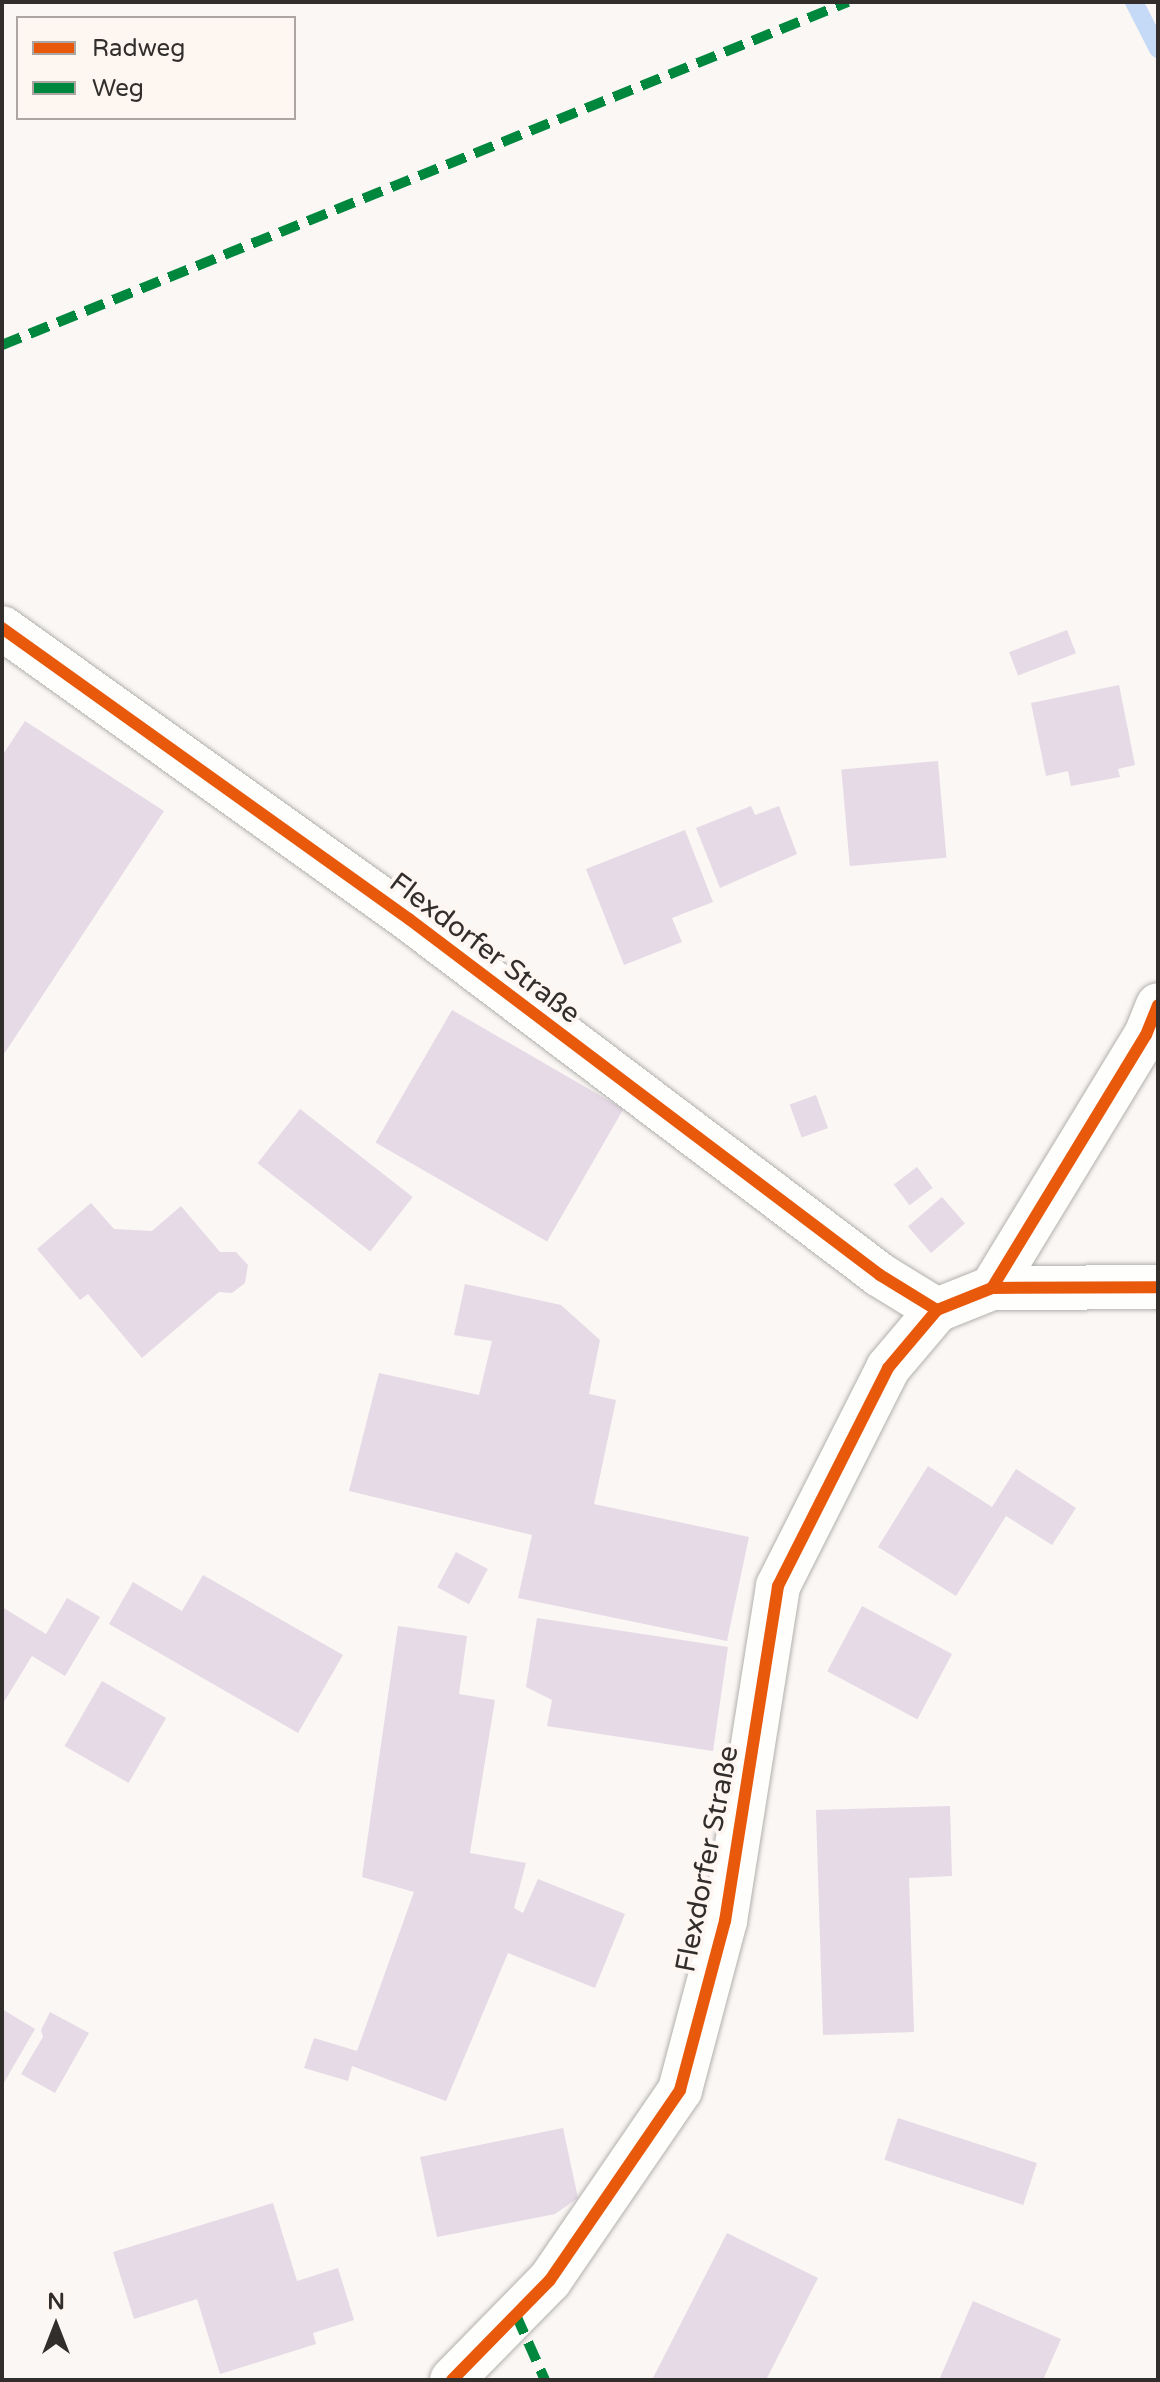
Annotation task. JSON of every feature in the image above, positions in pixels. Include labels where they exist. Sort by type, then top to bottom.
[{"type":"street","name":"Flexdorfer Straße","points":[[2,628],[409,919],[880,1275],[937,1310]]},
{"type":"street","points":[[992,1288],[1146,1035],[1158,1005]]},
{"type":"street","name":"Flexdorfer Straße","points":[[452,2380],[550,2280],[680,2090],[725,1921],[778,1586],[888,1368],[937,1310],[992,1288],[1158,1287]]},
{"type":"building","points":[[1067,630],[1076,653],[1018,676],[1009,652]]},
{"type":"building","points":[[1119,685],[1135,765],[1118,769],[1120,777],[1071,786],[1068,771],[1046,776],[1031,703]]},
{"type":"building","points":[[25,721],[164,811],[2,1057],[2,756]]},
{"type":"building","points":[[938,761],[946,858],[850,866],[841,769]]},
{"type":"building","points":[[751,806],[755,815],[779,806],[797,854],[720,888],[696,828]]},
{"type":"building","points":[[685,830],[713,902],[672,918],[682,942],[624,965],[586,869]]},
{"type":"building","points":[[452,1010],[623,1109],[547,1242],[376,1143]]},
{"type":"building","points":[[816,1095],[828,1128],[802,1137],[790,1105]]},
{"type":"building","points":[[300,1109],[413,1197],[370,1251],[258,1163]]},
{"type":"building","points":[[917,1167],[933,1188],[909,1205],[894,1184]]},
{"type":"building","points":[[942,1197],[965,1223],[931,1253],[908,1227]]},
{"type":"building","points":[[91,1203],[114,1229],[152,1231],[181,1206],[220,1252],[236,1252],[248,1265],[245,1283],[232,1293],[219,1292],[142,1358],[88,1294],[80,1300],[37,1249]]},
{"type":"building","points":[[465,1284],[561,1305],[600,1340],[589,1394],[616,1400],[594,1504],[749,1537],[727,1641],[518,1598],[532,1535],[349,1491],[379,1373],[479,1395],[492,1341],[454,1335]]},
{"type":"building","points":[[928,1466],[992,1507],[1016,1469],[1076,1508],[1052,1545],[1006,1516],[956,1596],[878,1547]]},
{"type":"building","points":[[456,1552],[488,1569],[469,1604],[437,1587]]},
{"type":"building","points":[[203,1575],[343,1655],[298,1733],[109,1624],[133,1582],[182,1611]]},
{"type":"building","points":[[67,1598],[100,1617],[65,1676],[32,1656],[2,1705],[2,1607],[46,1634]]},
{"type":"building","points":[[862,1606],[952,1654],[917,1719],[827,1671]]},
{"type":"building","points":[[537,1618],[728,1647],[713,1751],[547,1726],[552,1700],[526,1687]]},
{"type":"building","points":[[398,1626],[467,1636],[459,1694],[495,1700],[470,1853],[526,1863],[514,1908],[523,1913],[538,1879],[625,1914],[595,1988],[508,1953],[446,2101],[352,2066],[348,2081],[304,2068],[314,2038],[357,2051],[414,1892],[362,1877]]},
{"type":"building","points":[[102,1681],[166,1718],[129,1783],[64,1746]]},
{"type":"building","points":[[950,1806],[952,1876],[909,1878],[914,2032],[823,2035],[816,1810]]},
{"type":"building","points":[[2,2009],[35,2029],[2,2086]]},
{"type":"building","points":[[50,2012],[89,2033],[55,2093],[21,2074],[43,2037],[41,2030]]},
{"type":"building","points":[[898,2118],[1037,2163],[1023,2205],[884,2160]]},
{"type":"building","points":[[563,2128],[578,2198],[555,2214],[437,2237],[420,2157]]},
{"type":"building","points":[[273,2203],[297,2281],[338,2268],[354,2320],[313,2333],[316,2344],[220,2374],[197,2299],[134,2319],[113,2252]]},
{"type":"building","points":[[727,2233],[818,2278],[766,2380],[652,2380]]},
{"type":"building","points":[[973,2301],[1061,2339],[1043,2380],[939,2380]]},
{"type":"waterway","points":[[1134,2],[1158,49]]},
{"type":"marked path","points":[[2,345],[848,2]]},
{"type":"marked path","points":[[516,2315],[545,2380]]},
{"type":"cycle path","points":[[2,628],[409,919],[880,1275],[937,1310]]},
{"type":"cycle path","points":[[992,1288],[1146,1035],[1158,1005]]},
{"type":"cycle path","points":[[452,2380],[550,2280],[680,2090],[725,1921],[778,1586],[888,1368],[937,1310],[992,1288],[1158,1287]]}]
